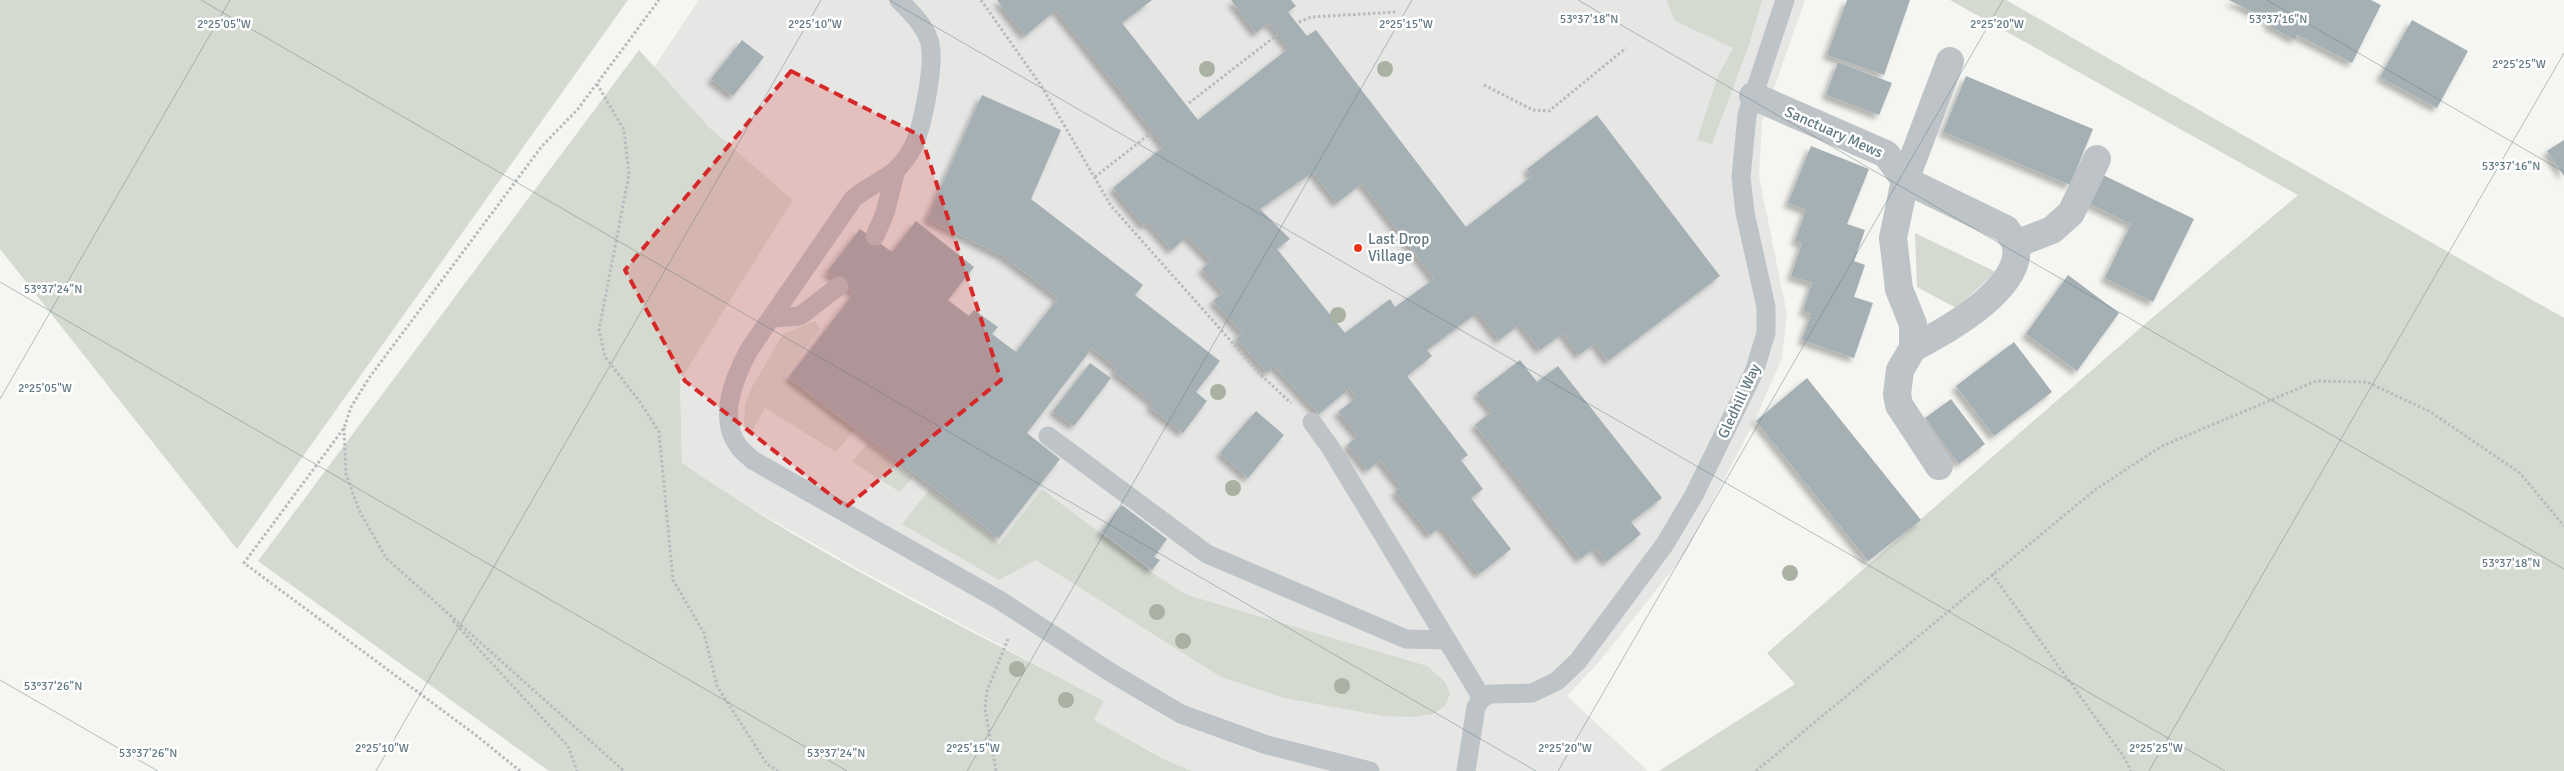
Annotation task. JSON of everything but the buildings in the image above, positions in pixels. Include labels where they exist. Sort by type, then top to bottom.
[{"type":"street","points":[[1940,466],[1899,405],[1897,394],[1900,370],[1913,348],[1913,324],[1899,289],[1892,238],[1905,180],[1950,61]]},
{"type":"street","name":"Sanctuary Mews","points":[[1753,96],[1886,154],[1905,180],[2006,229],[2016,244]]},
{"type":"street","points":[[1913,348],[1951,329],[1974,313],[1990,297],[2016,260],[2016,244],[2052,230],[2071,213],[2097,159]]},
{"type":"lane","points":[[899,0],[915,17],[929,40],[931,72],[917,137],[912,150],[896,170],[862,191],[853,199],[771,318],[735,376],[728,410],[731,429],[738,447],[754,461],[1019,613],[1110,672],[1181,714],[1267,746],[1370,771]]},
{"type":"lane","name":"Gledhill Way","points":[[1482,698],[1490,694],[1532,693],[1557,682],[1578,661],[1665,544],[1694,495],[1754,372],[1766,333],[1766,307],[1745,212],[1741,177],[1746,115],[1785,0]]},
{"type":"lane","points":[[875,236],[885,213],[896,170]]},
{"type":"lane","points":[[771,318],[800,316],[839,286]]},
{"type":"lane","points":[[1312,422],[1330,447],[1482,698],[1476,707],[1466,771]]},
{"type":"lane","points":[[1048,436],[1207,554],[1406,639],[1447,640]]},
{"type":"path","points":[[520,771],[477,736],[244,563],[344,428],[351,408],[368,378],[542,146],[578,109],[659,0]]},
{"type":"path","points":[[980,0],[1042,87],[1110,206],[1262,376],[1312,422]]},
{"type":"path","points":[[1299,22],[1311,17],[1396,12]]},
{"type":"path","points":[[1189,103],[1277,35]]},
{"type":"path","points":[[1484,85],[1533,110],[1549,111],[1626,48]]},
{"type":"path","points":[[597,84],[624,130],[629,174],[599,330],[605,358],[640,402],[659,432],[673,580],[704,633],[716,686],[767,764],[778,771]]},
{"type":"path","points":[[1095,177],[1151,133]]},
{"type":"path","points":[[1756,771],[2096,489],[2162,446],[2316,381],[2367,382],[2429,411],[2520,473],[2564,526]]},
{"type":"path","points":[[344,428],[346,474],[359,510],[386,558],[624,771]]},
{"type":"path","points":[[1992,574],[2124,757],[2131,771]]},
{"type":"path","points":[[437,604],[568,746],[577,771]]},
{"type":"path","points":[[996,771],[985,708],[986,691],[1019,613]]},
{"type":"highlighted area","points":[[791,71],[921,136],[1001,380],[846,507],[685,381],[625,270]]},
{"type":"shaded area","points":[[0,0],[628,0],[237,549],[0,249]]},
{"type":"shaded area","points":[[699,0],[1805,0],[1762,122],[1759,176],[1787,314],[1782,358],[1754,422],[1685,554],[1598,663],[1567,696],[1648,771],[1192,771],[1165,759],[1094,720],[1104,701],[860,570],[728,495],[682,463],[680,381],[793,200],[710,128],[654,67]]},
{"type":"shaded area","points":[[1666,0],[1762,0],[1750,42],[1712,144],[1697,140],[1717,78],[1733,48],[1675,21]]},
{"type":"shaded area","points":[[1950,0],[2006,0],[2564,318],[2564,771],[1659,771],[1795,684],[1767,653],[2145,324],[2298,195]]},
{"type":"shaded area","points":[[639,50],[710,128],[793,200],[680,381],[682,463],[732,497],[836,559],[1104,701],[1094,720],[1164,759],[1192,771],[549,771],[258,561]]},
{"type":"shaded area","points":[[1915,233],[1996,272],[1956,308],[1917,287]]},
{"type":"shaded area","points":[[815,321],[820,329],[784,377],[854,430],[836,452],[765,408],[752,431],[744,426],[745,405],[752,387],[783,334]]},
{"type":"shaded area","points":[[868,443],[912,478],[900,492],[852,462]]},
{"type":"shaded area","points":[[1042,489],[1157,576],[1187,595],[1427,666],[1445,682],[1450,694],[1445,706],[1433,714],[1413,717],[1383,716],[1284,698],[1221,677],[1036,560],[999,580],[902,524],[929,490],[999,544]]},
{"type":"place","name":"Last Drop Village","points":[[1358,248]]}]
